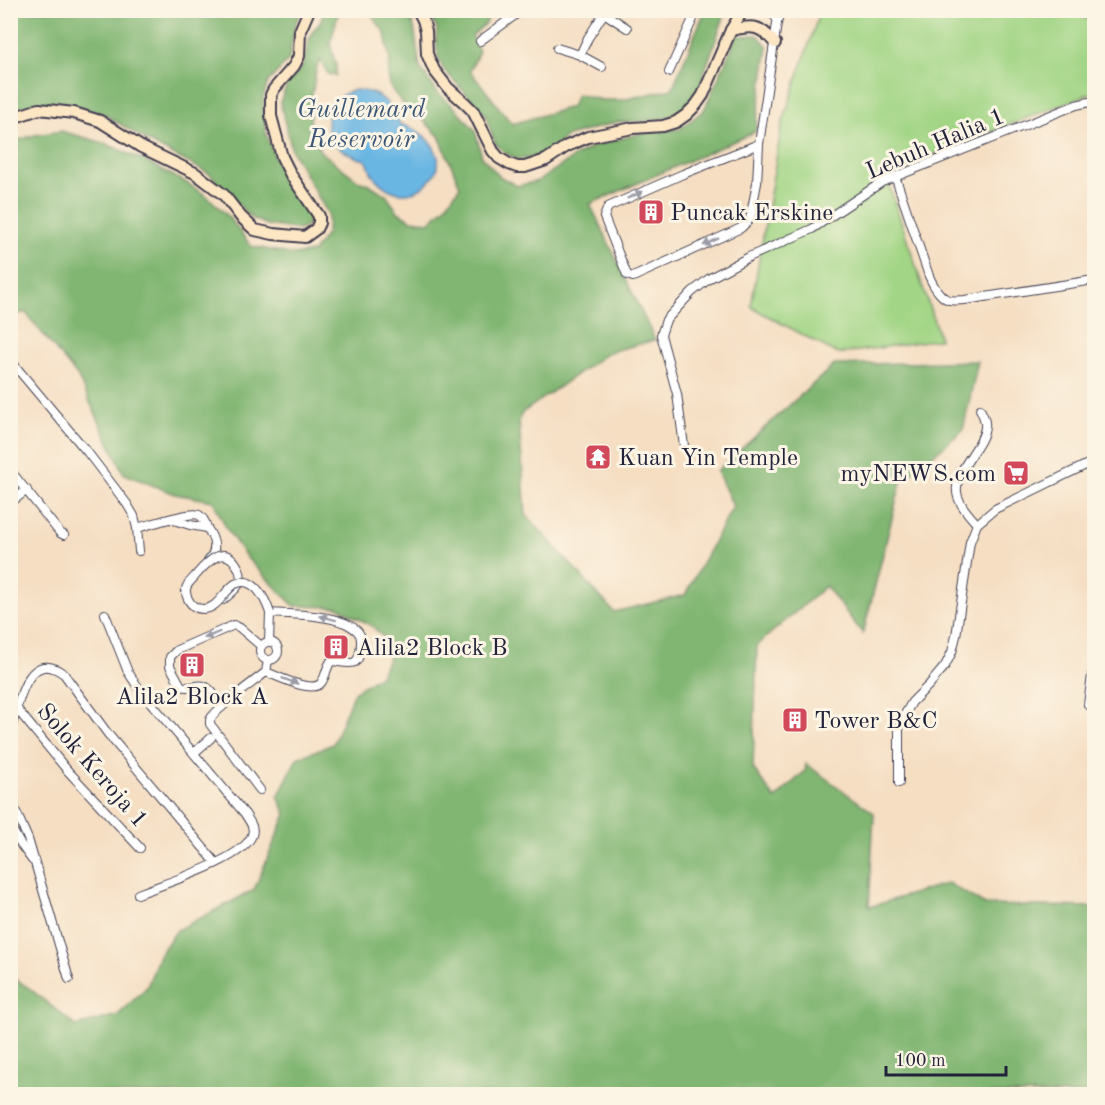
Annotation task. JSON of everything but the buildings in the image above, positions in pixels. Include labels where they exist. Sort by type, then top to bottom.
[{"type":"main road","points":[[10,119],[39,109],[74,113],[100,121],[141,147],[195,173],[224,195],[241,217],[255,230],[305,237],[316,230],[319,223],[318,216],[282,158],[271,116],[270,102],[274,89],[294,66],[299,56],[300,31],[309,10]]},
{"type":"main road","points":[[418,10],[426,31],[427,54],[434,70],[448,88],[472,111],[499,158],[518,167],[534,165],[546,160],[567,146],[588,137],[633,128],[663,126],[681,119],[703,95],[731,30],[743,10]]},
{"type":"main road","points":[[731,30],[753,26],[768,34],[775,43]]},
{"type":"street","points":[[480,40],[522,10]]},
{"type":"street","points":[[669,72],[697,10]]},
{"type":"street","points":[[769,10],[778,20]]},
{"type":"street","points":[[759,144],[608,207],[604,217],[627,274],[633,278],[741,228],[750,219],[757,183],[759,144],[778,10]]},
{"type":"street","points":[[580,55],[605,12],[627,28]]},
{"type":"street","points":[[557,48],[580,55],[602,67]]},
{"type":"street","name":"Lebuh Halia 1","points":[[684,446],[678,394],[662,335],[666,320],[692,292],[710,278],[749,257],[812,229],[882,182],[1076,105],[1095,101]]},
{"type":"street","points":[[895,176],[929,276],[934,287],[949,300],[965,300],[1095,279]]},
{"type":"street","points":[[10,360],[118,491],[134,516],[139,551]]},
{"type":"street","points":[[977,524],[961,504],[957,485],[985,429],[980,409]]},
{"type":"street","points":[[899,783],[901,721],[912,702],[945,666],[952,652],[970,542],[977,524],[995,509],[1095,461]]},
{"type":"street","points":[[10,470],[64,535]]},
{"type":"street","points":[[10,503],[27,490]]},
{"type":"street","points":[[137,528],[191,514],[200,515],[215,544],[215,550],[213,556],[186,587],[186,597],[189,601],[195,608],[207,610],[237,587],[241,581],[239,569],[234,560],[225,555],[216,556],[210,560],[187,586],[186,596],[191,603],[196,608],[206,609],[213,606],[235,585],[241,582],[248,583],[266,601],[270,613],[265,644],[259,652],[260,655],[271,660],[276,657],[278,651],[276,645],[265,644],[234,626],[177,650],[170,657],[170,666],[181,686],[186,688],[203,685],[208,687],[222,707]]},
{"type":"street","points":[[266,672],[306,687],[315,688],[322,681],[331,661],[355,662],[359,658],[361,645],[360,635],[356,629],[347,624],[322,616],[270,613]]},
{"type":"street","points":[[105,614],[128,672],[140,690],[245,814],[253,827],[247,844],[236,852],[208,867],[138,894]]},
{"type":"street","points":[[260,790],[210,724],[211,717],[266,672],[268,660]]},
{"type":"street","points":[[10,733],[24,683],[37,669],[47,666],[57,669],[64,674],[108,734],[216,863]]},
{"type":"street","points":[[1088,705],[1092,675],[1095,671]]},
{"type":"street","name":"Solok Keroja 1","points":[[17,709],[67,770],[140,848]]},
{"type":"street","points":[[194,753],[211,738]]},
{"type":"street","points":[[10,798],[28,839],[69,979]]},
{"type":"street","points":[[10,826],[34,863]]},
{"type":"green space","points":[[1071,10],[1094,23],[1094,92],[885,173],[940,339],[838,354],[751,307],[782,124],[820,11]]},
{"type":"green space","points":[[11,11],[301,11],[295,25],[289,60],[268,82],[263,98],[266,134],[278,166],[312,215],[308,224],[300,230],[267,225],[251,218],[210,174],[149,142],[104,114],[57,101],[27,105],[11,111]]},
{"type":"green space","points":[[324,11],[339,11],[330,44],[336,65],[336,76],[328,74],[320,60],[316,70],[311,103],[310,128],[320,151],[360,182],[369,184],[386,195],[398,212],[411,220],[429,222],[446,206],[460,186],[439,136],[405,106],[391,89],[388,76],[390,61],[385,33],[373,17],[373,11],[406,11],[414,27],[420,68],[438,93],[475,130],[482,157],[499,176],[517,186],[538,181],[577,155],[597,145],[646,132],[680,129],[704,110],[737,36],[758,35],[768,47],[755,132],[590,204],[655,340],[609,352],[522,413],[519,421],[526,515],[614,612],[685,595],[733,506],[717,471],[834,365],[978,361],[963,430],[901,482],[863,634],[826,586],[757,645],[753,768],[775,799],[805,771],[806,764],[874,813],[869,907],[948,883],[985,905],[1094,907],[1094,1094],[11,1094],[10,971],[12,977],[76,1026],[118,1015],[147,987],[159,955],[177,930],[254,890],[286,814],[278,797],[297,758],[333,744],[354,692],[381,675],[393,647],[372,626],[338,607],[294,606],[247,558],[228,531],[213,501],[175,494],[124,474],[78,377],[25,312],[11,316],[11,142],[61,131],[104,143],[145,161],[207,196],[227,215],[251,246],[294,255],[313,252],[327,233],[328,214],[292,151],[280,102],[287,85],[302,67],[308,42],[320,23]]},
{"type":"green space","points":[[426,11],[492,11],[486,23],[472,36],[479,51],[470,71],[512,124],[571,107],[577,94],[602,100],[622,100],[672,89],[704,13],[706,11],[726,11],[700,85],[689,107],[668,117],[646,121],[617,122],[568,136],[547,152],[518,160],[504,152],[495,143],[485,114],[443,69],[438,56],[437,28]]},
{"type":"water","name":"Guillemard Reservoir","points":[[356,90],[372,93],[384,100],[393,110],[400,124],[417,131],[434,147],[438,167],[430,180],[420,189],[402,193],[387,188],[372,174],[366,161],[344,151],[332,140],[329,134],[328,119],[332,105],[345,94]]},
{"type":"place","name":"Puncak Erskine","points":[[651,212]]},
{"type":"place","name":"Kuan Yin Temple","points":[[598,457]]},
{"type":"place","name":"myNEWS.com","points":[[1016,473]]},
{"type":"place","name":"Alila2 Block B","points":[[336,647]]},
{"type":"place","name":"Alila2 Block A","points":[[192,665]]},
{"type":"place","name":"Tower B&C","points":[[795,720]]}]
